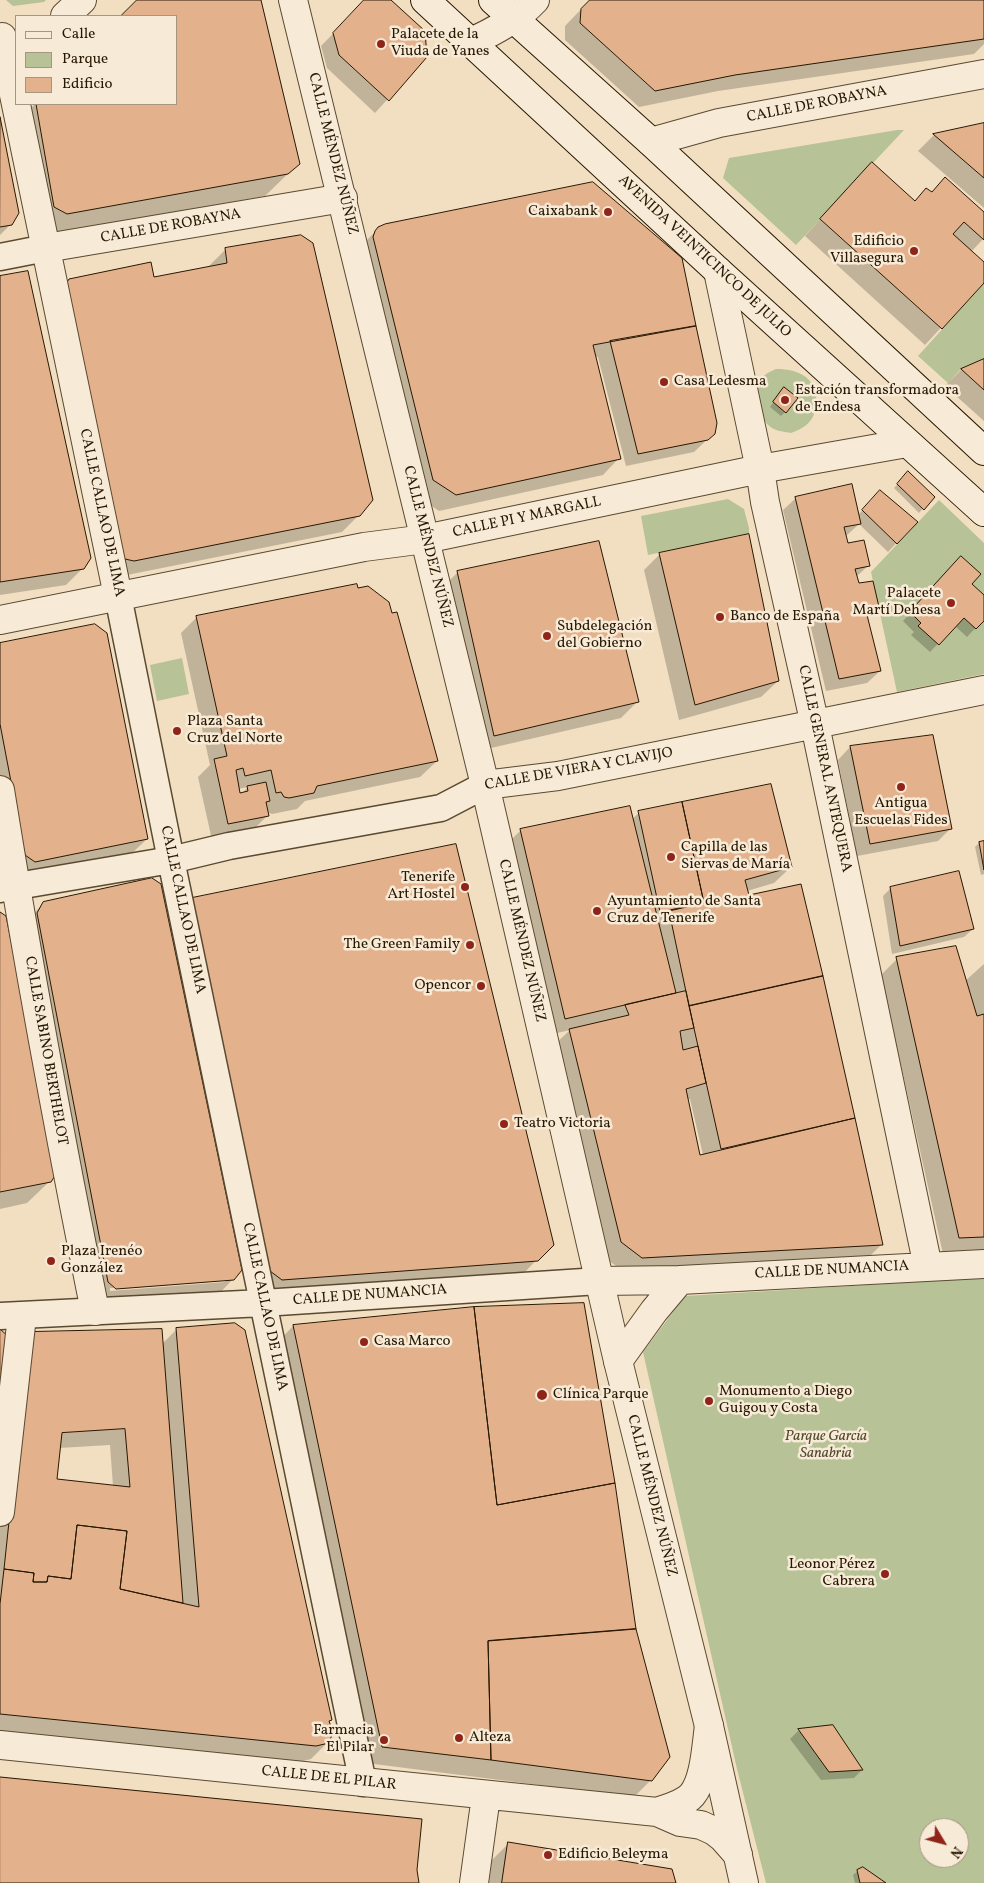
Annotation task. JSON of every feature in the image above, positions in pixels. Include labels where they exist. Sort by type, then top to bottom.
[{"type":"street","points":[[66,15],[82,0]]},
{"type":"street","name":"CALLE MÉNDEZ NÚÑEZ","points":[[294,0],[485,785],[599,1281],[709,1726],[744,1883]]},
{"type":"street","name":"AVENIDA VEINTICINCO DE JULIO","points":[[425,0],[718,271],[984,512]]},
{"type":"street","points":[[493,0],[651,142],[984,450]]},
{"type":"street","points":[[471,42],[495,31],[535,0]]},
{"type":"street","name":"CALLE CALLAO DE LIMA","points":[[6,38],[15,85]]},
{"type":"street","name":"CALLE DE ROBAYNA","points":[[651,142],[719,124],[984,74]]},
{"type":"street","name":"CALLE CALLAO DE LIMA","points":[[19,105],[46,248],[171,860],[363,1783]]},
{"type":"street","name":"CALLE DE ROBAYNA","points":[[0,257],[343,198]]},
{"type":"street","name":"CALLE GENERAL ANTEQUERA","points":[[718,271],[760,469],[765,502],[815,725],[928,1267]]},
{"type":"street","name":"CALLE PI Y MARGALL","points":[[0,620],[364,547],[425,539],[760,469],[908,443]]},
{"type":"street","name":"CALLE DE VIERA Y CLAVIJO","points":[[8,888],[171,860],[229,846],[441,808],[485,785],[558,776],[984,690]]},
{"type":"street","name":"CALLE SABINO BERTHELOT","points":[[0,790],[8,888],[95,1312]]},
{"type":"street","name":"CALLE DE NUMANCIA","points":[[11,1316],[263,1303],[599,1281],[680,1280],[984,1264]]},
{"type":"street","points":[[618,1361],[654,1311],[680,1280]]},
{"type":"street","points":[[0,1512],[11,1316]]},
{"type":"street","name":"CALLE DE EL PILAR","points":[[657,1812],[677,1805],[692,1796],[699,1782],[709,1726]]},
{"type":"street","name":"CALLE DE EL PILAR","points":[[0,1745],[657,1812],[680,1822],[701,1825],[714,1831],[738,1855]]},
{"type":"street","points":[[474,1883],[486,1796]]},
{"type":"green space","points":[[6,0],[46,0],[44,2],[13,6]]},
{"type":"green space","points":[[904,130],[796,245],[723,178],[729,158]]},
{"type":"green space","points":[[984,283],[984,359],[961,369],[948,383],[918,356]]},
{"type":"green space","points":[[776,369],[793,371],[806,377],[815,389],[816,407],[812,418],[805,426],[791,433],[772,428],[761,414],[757,402],[759,381]]},
{"type":"green space","points":[[728,499],[744,509],[749,534],[648,555],[641,516]]},
{"type":"green space","points":[[939,500],[984,543],[984,674],[897,692],[871,572]]},
{"type":"green space","points":[[182,658],[189,694],[157,701],[150,665]]},
{"type":"green space","name":"Parque García Sanabria","points":[[984,1278],[984,1883],[766,1883],[737,1769],[643,1352],[685,1296]]},
{"type":"building","points":[[137,0],[261,0],[300,164],[288,174],[67,214],[54,207],[36,105],[178,105],[178,15],[122,15]]},
{"type":"building","name":"Palacete de la Viuda de Yanes","points":[[364,0],[391,0],[425,31],[427,57],[389,101],[339,55],[333,33]]},
{"type":"building","points":[[590,0],[984,0],[984,39],[735,75],[655,91],[580,23],[581,9]]},
{"type":"building","points":[[0,117],[19,213],[12,225],[0,227]]},
{"type":"building","points":[[984,123],[984,178],[933,134]]},
{"type":"building","name":"Edificio Villasegura","points":[[872,162],[915,201],[926,188],[932,192],[945,177],[984,212],[984,240],[964,222],[953,234],[984,262],[984,283],[942,329],[820,219]]},
{"type":"building","points":[[593,182],[682,258],[696,326],[593,345],[621,459],[456,495],[433,480],[373,237],[375,231],[378,227],[385,224]]},
{"type":"building","points":[[301,235],[313,243],[373,500],[360,516],[134,561],[125,559],[118,548],[66,284],[69,279],[151,262],[154,277],[227,263],[225,248]]},
{"type":"building","points":[[28,271],[91,558],[84,569],[0,582],[0,276]]},
{"type":"building","name":"Casa Ledesma","points":[[696,326],[717,423],[715,434],[708,440],[638,454],[610,341]]},
{"type":"building","points":[[984,359],[984,390],[961,369]]},
{"type":"building","name":"Estación transformadora de Endesa","points":[[784,387],[798,398],[786,413],[773,402]]},
{"type":"building","points":[[908,471],[935,497],[924,510],[897,484]]},
{"type":"building","points":[[852,484],[861,524],[844,527],[848,543],[864,540],[870,566],[855,569],[859,583],[873,581],[879,607],[866,611],[881,671],[839,679],[795,497]]},
{"type":"building","points":[[880,490],[918,522],[897,544],[862,510]]},
{"type":"building","name":"Banco de España","points":[[749,534],[779,681],[695,705],[659,553]]},
{"type":"building","name":"Subdelegación del Gobierno","points":[[599,541],[639,702],[494,736],[457,571]]},
{"type":"building","name":"Palacete Martí Dehesa","points":[[961,556],[981,574],[972,584],[984,595],[984,621],[976,629],[964,618],[939,645],[918,626],[921,623],[910,612]]},
{"type":"building","points":[[357,584],[358,588],[368,586],[389,602],[392,613],[397,612],[438,761],[317,786],[314,793],[289,798],[284,797],[281,792],[276,793],[271,770],[245,776],[243,768],[236,770],[240,793],[248,791],[247,786],[266,782],[270,801],[266,802],[269,816],[228,824],[214,759],[227,756],[196,616]]},
{"type":"building","points":[[95,624],[107,633],[148,839],[35,862],[25,855],[0,724],[0,643]]},
{"type":"building","name":"Antigua Escuelas Fides","points":[[933,735],[952,829],[870,844],[850,746]]},
{"type":"building","points":[[771,784],[792,867],[745,880],[749,895],[801,884],[823,976],[689,1006],[669,911],[704,903],[682,802]]},
{"type":"building","name":"Capilla de las Siervas de María","points":[[682,802],[704,903],[660,912],[638,811]]},
{"type":"building","name":"Ayuntamiento de Santa Cruz de Tenerife","points":[[630,806],[676,993],[565,1019],[520,829]]},
{"type":"building","points":[[984,841],[984,870],[979,842]]},
{"type":"building","points":[[456,844],[554,1245],[538,1261],[282,1280],[270,1271],[192,898]]},
{"type":"building","points":[[959,871],[974,929],[900,946],[890,887]]},
{"type":"building","points":[[152,878],[161,884],[242,1270],[234,1280],[116,1289],[108,1282],[37,913],[43,902]]},
{"type":"building","points":[[0,912],[6,916],[58,1171],[51,1182],[0,1192]]},
{"type":"building","points":[[956,946],[977,1016],[984,1014],[984,1237],[959,1238],[896,957]]},
{"type":"building","points":[[823,976],[855,1118],[721,1149],[689,1006]]},
{"type":"building","points":[[686,991],[694,1028],[680,1031],[683,1050],[698,1046],[706,1083],[686,1089],[700,1155],[855,1118],[883,1245],[642,1258],[621,1242],[569,1029],[629,1015],[625,1005]]},
{"type":"building","name":"Clínica Parque","points":[[584,1303],[615,1483],[497,1505],[474,1307]]},
{"type":"building","points":[[474,1307],[497,1505],[615,1483],[636,1629],[488,1641],[491,1760],[382,1747],[293,1325]]},
{"type":"building","points":[[235,1323],[245,1330],[332,1720],[329,1721],[333,1732],[329,1743],[316,1746],[0,1714],[0,1604],[4,1569],[34,1573],[33,1582],[47,1582],[48,1576],[71,1579],[77,1525],[127,1531],[120,1589],[199,1607],[176,1328]]},
{"type":"building","points":[[0,1329],[10,1338],[0,1411]]},
{"type":"building","points":[[162,1329],[183,1603],[120,1589],[127,1531],[77,1525],[71,1579],[48,1576],[47,1582],[33,1582],[34,1573],[4,1569],[29,1332]],"holes":[[[125,1429],[130,1487],[57,1479],[62,1433]]]},
{"type":"building","points":[[636,1629],[670,1757],[652,1781],[491,1760],[488,1641]]},
{"type":"building","points":[[833,1725],[863,1770],[829,1772],[798,1729]]},
{"type":"building","points":[[0,1777],[422,1819],[417,1870],[419,1883],[0,1883]]},
{"type":"building","name":"Edificio Beleyma","points":[[508,1842],[672,1869],[676,1883],[502,1883]]},
{"type":"building","points":[[863,1867],[886,1883],[860,1883],[857,1870]]},
{"type":"place","name":"Palacete de la Viuda de Yanes","points":[[381,44]]},
{"type":"place","name":"Caixabank","points":[[608,212]]},
{"type":"place","name":"Edificio Villasegura","points":[[914,251]]},
{"type":"place","name":"Casa Ledesma","points":[[664,382]]},
{"type":"place","name":"Estación transformadora de Endesa","points":[[785,400]]},
{"type":"place","name":"Palacete Martí Dehesa","points":[[951,603]]},
{"type":"place","name":"Banco de España","points":[[720,617]]},
{"type":"place","name":"Subdelegación del Gobierno","points":[[547,636]]},
{"type":"place","name":"Plaza Santa Cruz del Norte","points":[[177,731]]},
{"type":"place","name":"Antigua Escuelas Fides","points":[[901,787]]},
{"type":"place","name":"Capilla de las Siervas de María","points":[[671,857]]},
{"type":"place","name":"Tenerife Art Hostel","points":[[465,887]]},
{"type":"place","name":"Ayuntamiento de Santa Cruz de Tenerife","points":[[597,911]]},
{"type":"place","name":"The Green Family","points":[[470,945]]},
{"type":"place","name":"Opencor","points":[[481,986]]},
{"type":"place","name":"Teatro Victoria","points":[[504,1124]]},
{"type":"place","name":"Plaza Irenéo González","points":[[51,1261]]},
{"type":"place","name":"Casa Marco","points":[[364,1342]]},
{"type":"place","name":"Clínica Parque","points":[[542,1395]]},
{"type":"place","name":"Monumento a Diego Guigou y Costa","points":[[709,1401]]},
{"type":"place","name":"Leonor Pérez Cabrera","points":[[885,1574]]},
{"type":"place","name":"Alteza","points":[[459,1738]]},
{"type":"place","name":"Farmacia El Pilar","points":[[384,1740]]},
{"type":"place","name":"Edificio Beleyma","points":[[548,1855]]}]
